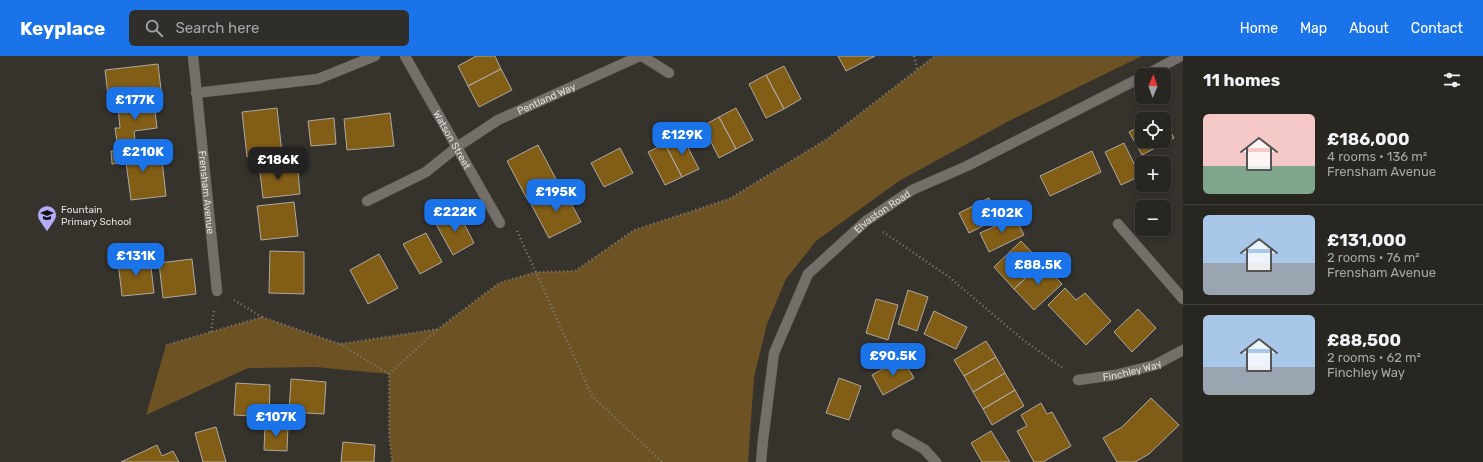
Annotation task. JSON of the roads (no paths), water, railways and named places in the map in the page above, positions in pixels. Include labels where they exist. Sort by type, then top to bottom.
[{"type":"street","name":"Frensham Avenue","points":[[193,56],[217,291]]},
{"type":"street","points":[[196,93],[318,79],[375,56]]},
{"type":"street","name":"Watson Street","points":[[405,56],[500,223]]},
{"type":"street","name":"Pentland Way","points":[[367,201],[426,172],[457,147],[498,120],[641,56],[669,73]]},
{"type":"street","points":[[1164,68],[1181,61]]},
{"type":"street","name":"Elvaston Road","points":[[761,462],[774,353],[808,274],[866,221],[912,190],[967,166],[1135,81]]},
{"type":"street","points":[[1118,224],[1183,299]]},
{"type":"street","name":"Finchley Way","points":[[1078,380],[1114,375],[1155,364],[1183,350]]},
{"type":"street","points":[[897,434],[924,449],[936,462]]},
{"type":"place","name":"Fountain Primary School","points":[[47,232]]}]
